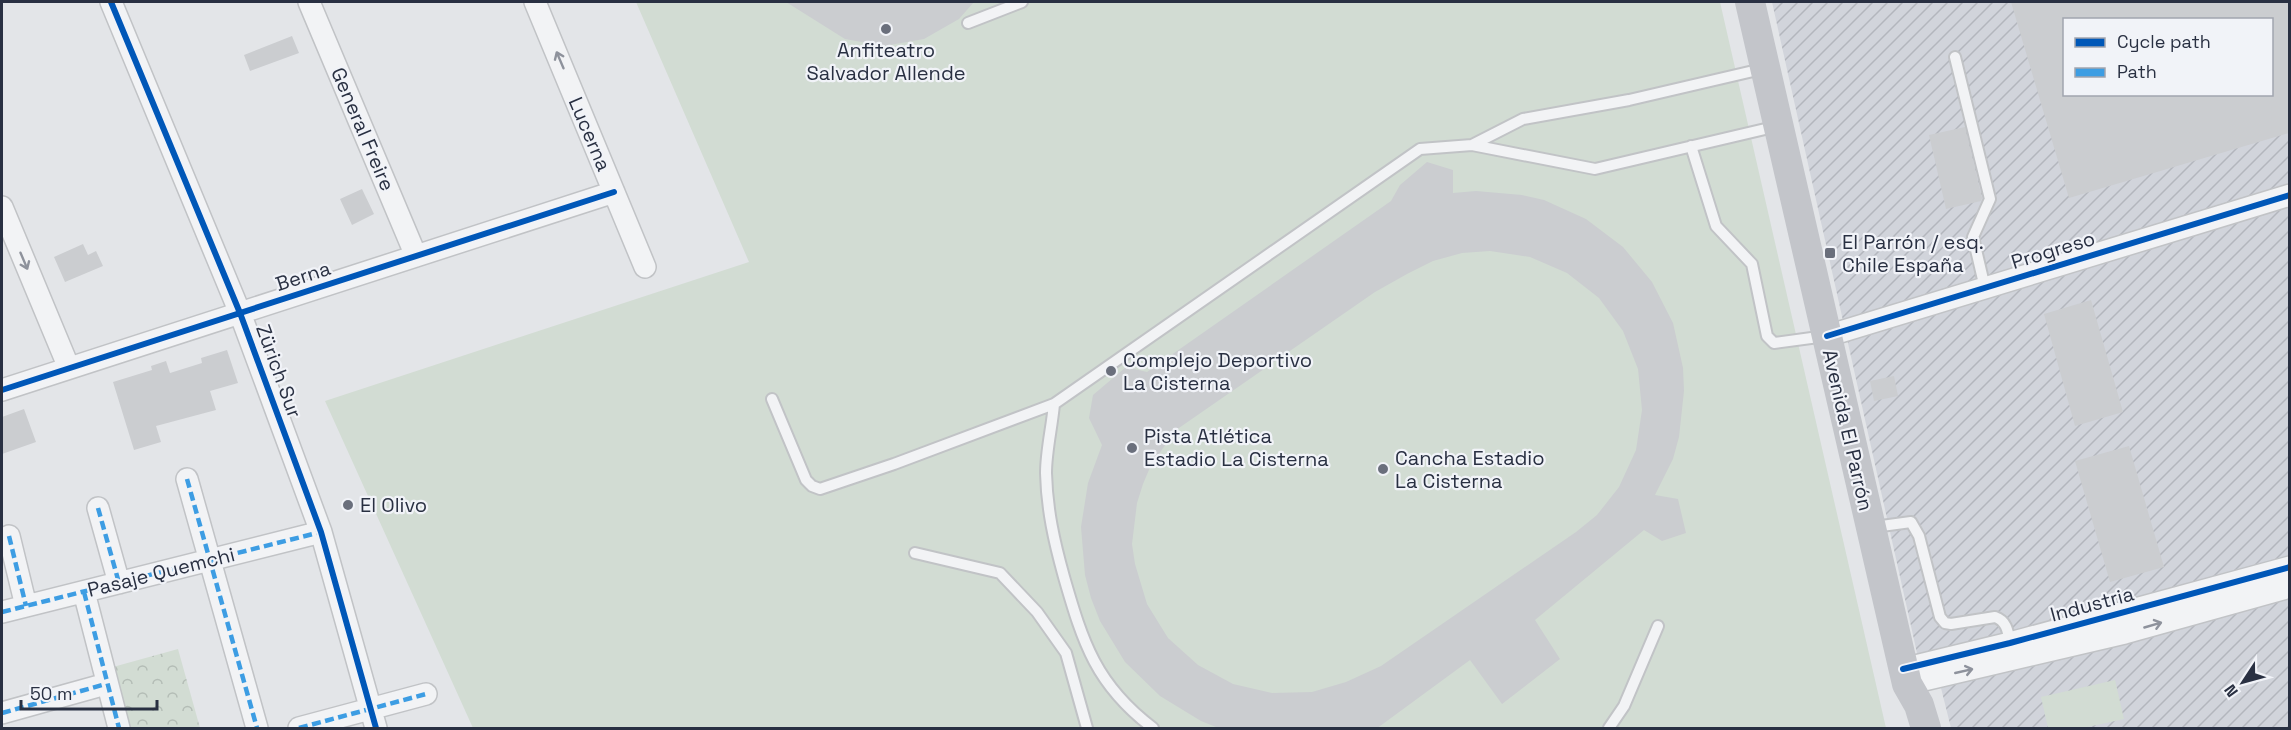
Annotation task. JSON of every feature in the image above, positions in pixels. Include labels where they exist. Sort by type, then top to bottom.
[{"type":"main road","name":"Avenida El Parrón","points":[[1750,2],[1905,676],[1919,705],[1926,729]]},
{"type":"main road","name":"Avenida El Parrón","points":[[1905,676],[1904,696],[1908,729]]},
{"type":"street","name":"Zürich Sur","points":[[111,2],[240,313],[321,532],[374,719]]},
{"type":"street","name":"General Freire","points":[[309,2],[416,256]]},
{"type":"street","name":"Lucerna","points":[[535,2],[645,267]]},
{"type":"street","name":"Berna","points":[[2,390],[614,192]]},
{"type":"street","name":"Progreso","points":[[1827,336],[2289,195]]},
{"type":"street","points":[[2,207],[69,368]]},
{"type":"street","points":[[187,479],[256,729]]},
{"type":"street","points":[[98,508],[119,583]]},
{"type":"street","name":"Pasaje Quemchi","points":[[2,612],[321,532]]},
{"type":"street","points":[[9,536],[26,606]]},
{"type":"street","name":"Industria","points":[[1905,676],[2010,644],[2289,567]]},
{"type":"street","name":"Industria","points":[[1905,676],[2125,633],[2289,587]]},
{"type":"street","points":[[84,592],[119,729]]},
{"type":"street","points":[[2,713],[106,684]]},
{"type":"street","points":[[299,729],[374,719],[426,694]]},
{"type":"lane","points":[[968,23],[1022,2]]},
{"type":"lane","points":[[1956,57],[1990,199],[1973,237],[1985,288]]},
{"type":"lane","points":[[1472,145],[1523,119],[1629,100],[1765,69]]},
{"type":"lane","points":[[772,399],[806,480],[812,486],[820,489],[1054,404],[1420,149],[1472,145],[1595,169],[1779,126]]},
{"type":"lane","points":[[1692,146],[1716,225],[1752,264],[1767,336],[1774,343],[1827,336]]},
{"type":"lane","points":[[1054,404],[1046,471],[1051,528],[1081,634],[1097,668],[1108,683],[1134,713],[1153,729]]},
{"type":"lane","points":[[1871,528],[1911,522],[1919,536],[1940,617],[1945,623],[1950,624],[1995,617],[2002,619],[2010,644]]},
{"type":"lane","points":[[915,553],[1000,573],[1037,612],[1066,653],[1087,729]]},
{"type":"lane","points":[[1609,729],[1624,706],[1658,626]]},
{"type":"shaded area","points":[[1772,2],[2289,2],[2289,728],[1951,728],[1941,688],[1917,653]]},
{"type":"green space","name":"Complejo Deportivo La Cisterna","points":[[636,2],[1720,2],[1886,728],[473,728],[325,401],[749,262]]},
{"type":"green space","points":[[178,649],[200,728],[129,728],[113,667]]},
{"type":"green space","points":[[2115,680],[2124,719],[2083,728],[2048,728],[2041,697]]},
{"type":"building","name":"Anfiteatro Salvador Allende","points":[[786,2],[974,2],[959,19],[924,39],[884,46],[845,39]]},
{"type":"building","points":[[2011,2],[2289,2],[2289,133],[2069,198]]},
{"type":"building","points":[[292,36],[299,53],[250,71],[244,55]]},
{"type":"building","points":[[1965,127],[1982,198],[1981,201],[1946,209],[1929,135]]},
{"type":"building","name":"Pista Atlética Estadio La Cisterna","points":[[1427,162],[1453,170],[1453,193],[1476,191],[1522,195],[1544,200],[1586,219],[1623,247],[1652,282],[1673,323],[1683,368],[1684,391],[1679,437],[1673,459],[1655,495],[1678,499],[1686,533],[1662,541],[1644,530],[1535,620],[1560,659],[1502,704],[1470,660],[1376,729],[1221,729],[1201,721],[1160,696],[1125,662],[1100,621],[1091,598],[1085,575],[1081,527],[1088,483],[1102,445],[1089,418],[1093,395],[1126,367],[1147,372],[1391,201],[1400,185]],"holes":[[[1490,251],[1530,257],[1567,273],[1599,298],[1623,331],[1638,369],[1642,410],[1636,450],[1619,487],[1597,515],[1576,532],[1381,666],[1346,682],[1312,692],[1272,693],[1233,684],[1198,665],[1168,638],[1147,604],[1135,564],[1132,544],[1137,503],[1143,484],[1151,465],[1176,430],[1375,292],[1433,261],[1462,253]]]},
{"type":"building","points":[[362,189],[374,214],[352,225],[340,199]]},
{"type":"building","points":[[83,244],[88,255],[96,251],[103,266],[65,282],[54,257]]},
{"type":"building","points":[[2091,300],[2123,412],[2075,426],[2044,314]]},
{"type":"building","points":[[227,350],[238,383],[210,391],[216,410],[156,426],[161,442],[134,450],[113,382],[152,370],[151,366],[166,361],[170,373],[202,363],[201,358]]},
{"type":"building","points":[[1894,376],[1898,396],[1874,401],[1870,381]]},
{"type":"building","points":[[24,409],[36,442],[2,454],[2,417]]},
{"type":"building","points":[[2129,446],[2164,567],[2110,582],[2075,461]]},
{"type":"marked path","points":[[187,479],[257,728]]},
{"type":"marked path","points":[[98,508],[119,583]]},
{"type":"marked path","points":[[2,612],[321,532]]},
{"type":"marked path","points":[[9,536],[26,606]]},
{"type":"marked path","points":[[84,592],[119,728]]},
{"type":"marked path","points":[[2,713],[106,684]]},
{"type":"marked path","points":[[299,728],[426,694]]},
{"type":"cycle path","points":[[111,2],[240,313],[321,532],[376,728]]},
{"type":"cycle path","points":[[2,390],[614,192]]},
{"type":"cycle path","points":[[1827,336],[2290,195]]},
{"type":"cycle path","points":[[1903,669],[2010,643],[2290,567]]},
{"type":"place","name":"Anfiteatro Salvador Allende","points":[[886,29]]},
{"type":"place","name":"El Parrón / esq. Chile España","points":[[1830,253]]},
{"type":"place","name":"Complejo Deportivo La Cisterna","points":[[1111,371]]},
{"type":"place","name":"Pista Atlética Estadio La Cisterna","points":[[1132,448]]},
{"type":"place","name":"Cancha Estadio La Cisterna","points":[[1383,469]]},
{"type":"place","name":"El Olivo","points":[[348,505]]}]
